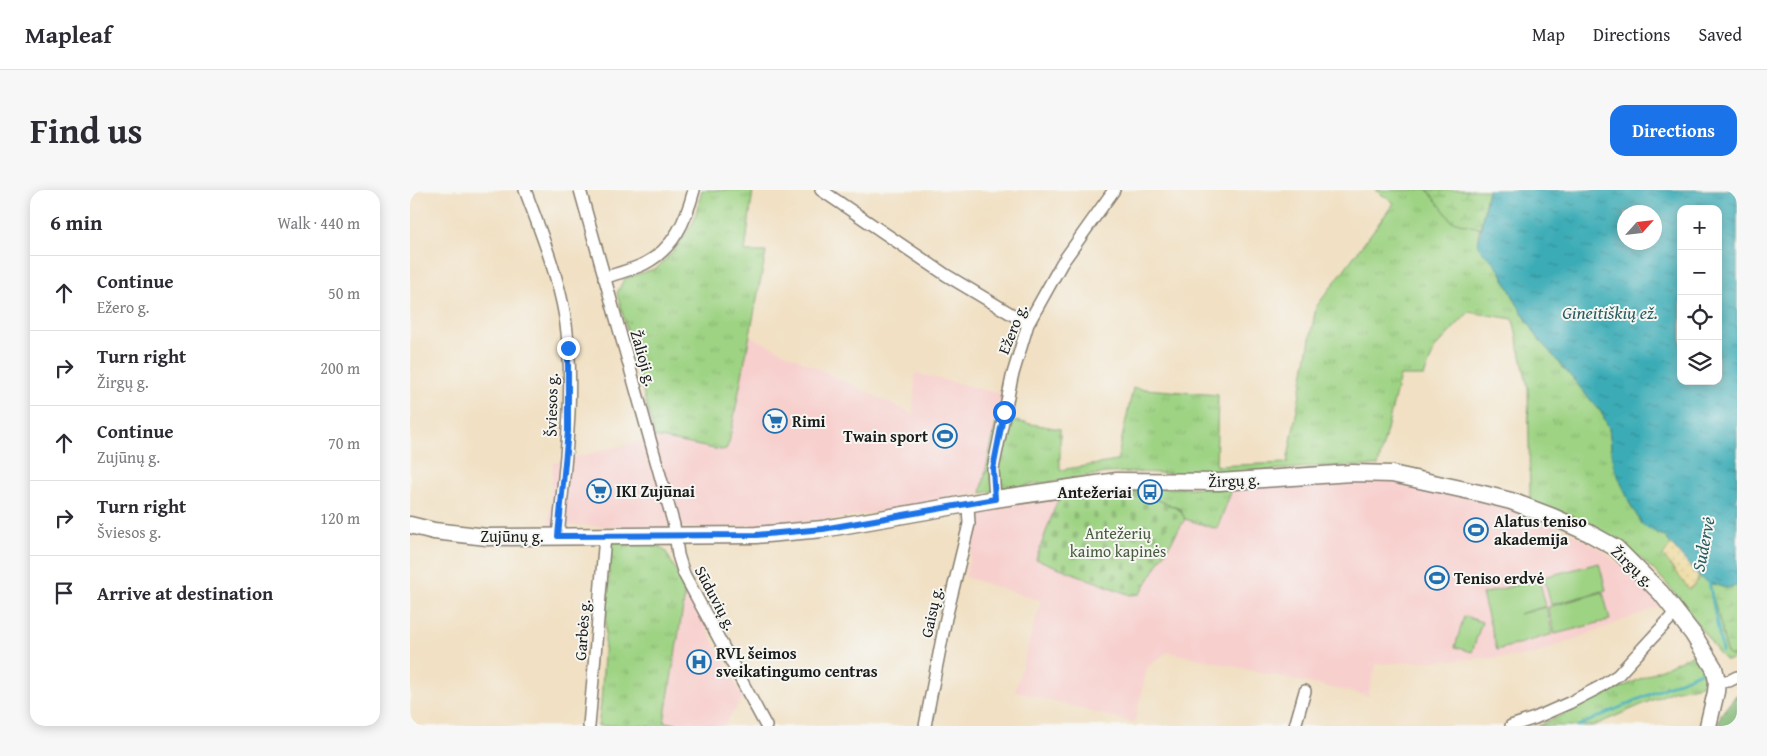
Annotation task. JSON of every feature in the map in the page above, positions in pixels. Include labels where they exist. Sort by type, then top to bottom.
[{"type":"street","name":"Šviesos g.","points":[[525,190],[554,272],[565,316],[568,348],[568,431],[558,536]]},
{"type":"street","name":"Žalioji g.","points":[[580,190],[674,525],[674,535]]},
{"type":"street","points":[[604,278],[644,264],[661,254],[672,243],[680,228],[694,190]]},
{"type":"street","points":[[821,190],[946,275],[1028,324]]},
{"type":"street","name":"Ežero g.","points":[[995,499],[993,469],[1012,376],[1028,324],[1062,263],[1113,190]]},
{"type":"street","name":"Žirgų g.","points":[[674,535],[756,535],[823,529],[995,499],[1117,481],[1219,482],[1351,473],[1392,474],[1479,492],[1511,501],[1589,533],[1616,548],[1660,592],[1676,612],[1706,652],[1714,668],[1717,681]]},
{"type":"street","name":"Gaisų g.","points":[[925,726],[946,618],[968,524],[968,505]]},
{"type":"street","name":"Zujūnų g.","points":[[410,526],[461,535],[487,537],[674,535]]},
{"type":"street","name":"Sūduvių g.","points":[[674,535],[684,574],[766,726]]},
{"type":"street","name":"Garbės g.","points":[[589,726],[605,536]]},
{"type":"street","points":[[1511,726],[1570,703],[1618,675],[1676,612]]},
{"type":"street","points":[[1708,726],[1717,681],[1729,681],[1737,677]]},
{"type":"street","points":[[1295,726],[1305,691]]},
{"type":"shaded area","points":[[750,336],[913,414],[915,373],[1001,394],[981,493],[828,520],[783,524],[699,528],[549,525],[553,463],[655,437],[720,450],[729,443]]},
{"type":"shaded area","points":[[1381,478],[1485,502],[1539,519],[1579,537],[1599,548],[1625,568],[1660,606],[1531,656],[1376,664],[1368,696],[1168,652],[1148,666],[1134,723],[1015,691],[1041,601],[965,577],[981,511],[1058,499],[1036,559],[1140,594],[1185,519],[1217,529],[1233,487]]},
{"type":"shaded area","name":"RVL šeimos sveikatingumo centras","points":[[686,589],[743,698],[723,726],[689,726],[664,723]]},
{"type":"green space","points":[[702,190],[753,190],[745,252],[766,252],[729,443],[726,449],[720,450],[655,437],[617,293],[624,279],[657,268],[677,247],[694,221]]},
{"type":"green space","points":[[1375,190],[1428,190],[1452,221],[1480,228],[1478,235],[1483,253],[1493,261],[1500,271],[1538,338],[1601,412],[1609,428],[1613,464],[1643,526],[1664,536],[1672,543],[1699,577],[1709,583],[1726,651],[1730,656],[1737,655],[1730,660],[1725,660],[1721,656],[1678,597],[1644,561],[1626,548],[1530,500],[1528,388],[1513,319],[1469,312],[1435,348],[1424,376],[1400,376],[1378,466],[1322,466],[1215,475],[1107,473],[981,493],[997,418],[1060,429],[1060,470],[1117,461],[1133,388],[1218,395],[1216,466],[1287,463],[1316,307],[1394,203]]},
{"type":"green space","points":[[1428,190],[1488,190],[1480,228],[1452,221]]},
{"type":"green space","points":[[1233,487],[1217,529],[1185,519],[1180,509],[1124,489]]},
{"type":"green space","name":"Antežerių kaimo kapinės","points":[[1124,489],[1156,499],[1180,510],[1185,519],[1140,594],[1130,595],[1036,559],[1058,499],[1111,498]]},
{"type":"green space","points":[[611,541],[656,543],[666,552],[686,589],[664,722],[689,726],[598,726]]},
{"type":"green space","points":[[1599,563],[1606,590],[1551,605],[1544,577]]},
{"type":"green space","points":[[1539,579],[1546,606],[1519,614],[1546,607],[1553,634],[1497,650],[1482,594]]},
{"type":"green space","points":[[1709,583],[1726,588],[1737,586],[1737,655],[1730,656],[1726,651]]},
{"type":"green space","points":[[1603,592],[1610,620],[1555,634],[1548,607]]},
{"type":"green space","points":[[1464,616],[1482,622],[1472,652],[1455,647]]},
{"type":"green space","points":[[1696,653],[1709,674],[1701,685],[1673,691],[1593,726],[1538,726]]},
{"type":"green space","points":[[1737,694],[1737,726],[1718,726],[1721,714]]},
{"type":"sand","points":[[1672,543],[1699,577],[1695,585],[1689,589],[1663,556]]},
{"type":"water","name":"Gineitiškių ež.","points":[[1488,190],[1737,190],[1737,586],[1726,588],[1709,583],[1699,577],[1664,536],[1643,526],[1630,504],[1613,464],[1609,428],[1601,412],[1538,338],[1500,271],[1493,261],[1483,253],[1478,244]]},
{"type":"waterway","name":"Sudervė","points":[[1709,581],[1722,651]]},
{"type":"waterway","name":"Sudervė","points":[[1578,726],[1705,670]]},
{"type":"place","name":"Rimi","points":[[775,421]]},
{"type":"place","name":"Twain sport","points":[[945,436]]},
{"type":"place","name":"IKI Zujūnai","points":[[599,491]]},
{"type":"place","name":"Antežeriai","points":[[1150,492]]},
{"type":"place","name":"Alatus teniso akademija","points":[[1476,530]]},
{"type":"place","name":"Teniso erdvė","points":[[1437,578]]},
{"type":"place","name":"RVL šeimos sveikatingumo centras","points":[[699,662]]},
{"type":"route","points":[[568,348],[568,431],[558,536],[756,535],[823,529],[918,514],[995,499],[993,469],[1004,412]]}]
